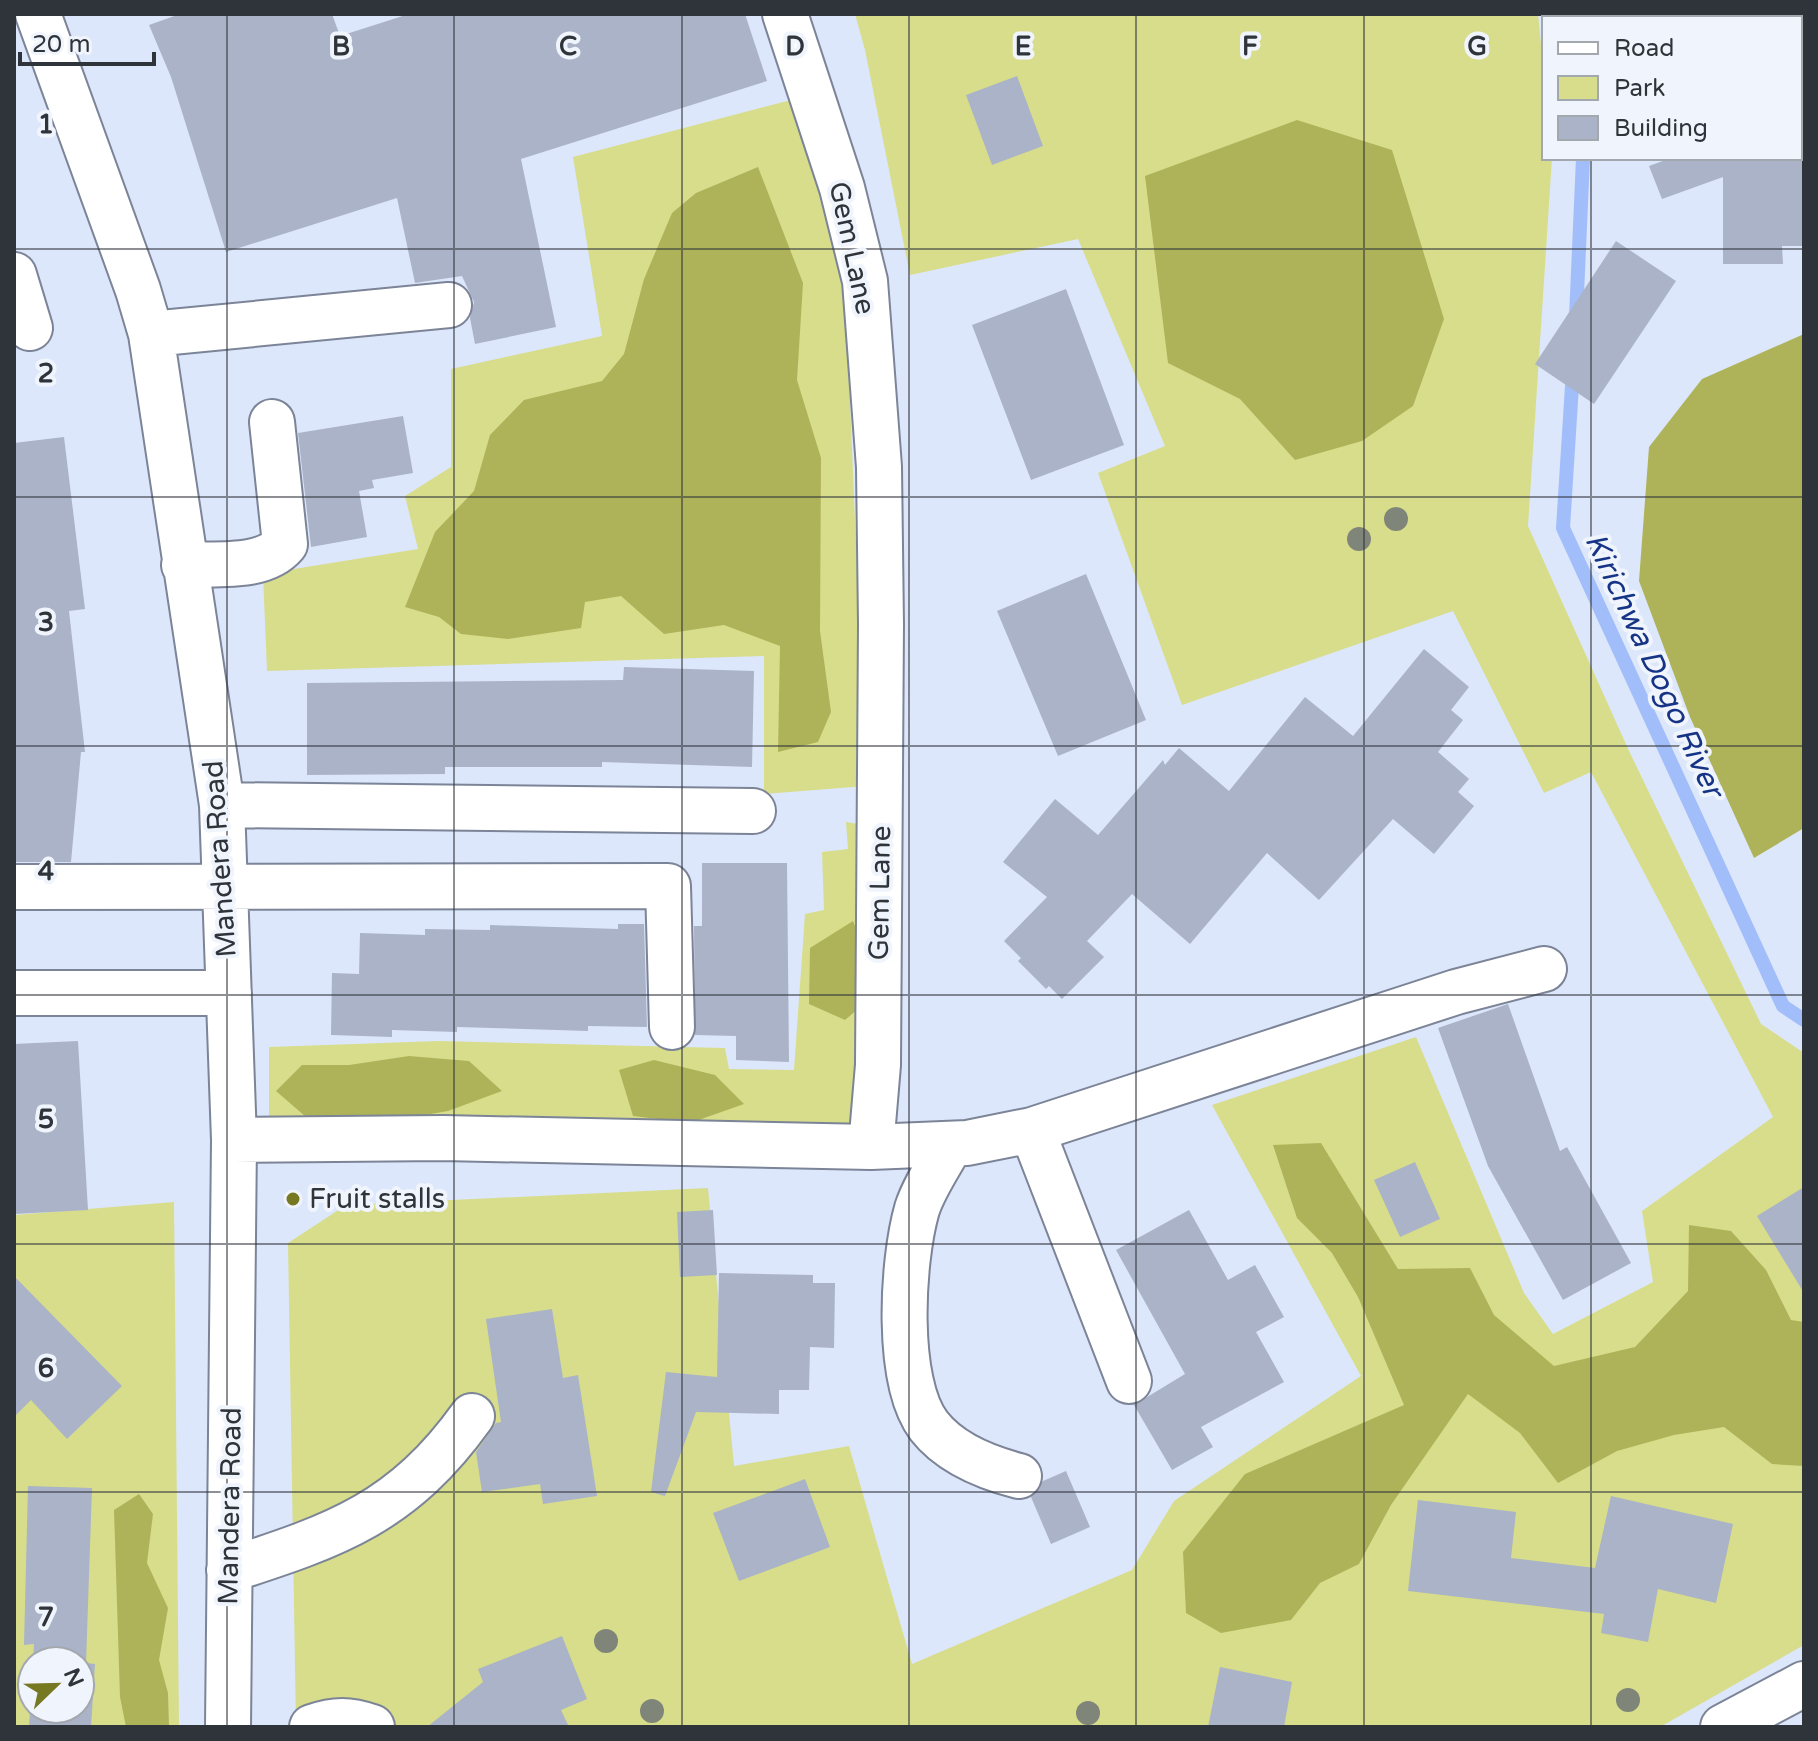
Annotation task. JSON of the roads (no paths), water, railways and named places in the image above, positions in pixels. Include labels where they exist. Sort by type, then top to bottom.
[{"type":"street","name":"Mandera Road","points":[[38,14],[151,334],[222,805],[234,1140],[228,1727]]},
{"type":"street","name":"Gem Lane","points":[[785,14],[842,188],[865,281],[879,467],[882,731],[878,1065],[871,1147]]},
{"type":"street","points":[[14,275],[30,328]]},
{"type":"street","points":[[151,334],[449,305]]},
{"type":"street","points":[[184,565],[260,561],[278,553],[285,544],[272,422]]},
{"type":"street","points":[[222,805],[753,811]]},
{"type":"street","points":[[14,887],[668,886],[672,1027]]},
{"type":"street","points":[[234,1140],[474,1139],[871,1147],[951,1144],[1032,1130],[1456,992],[1544,969]]},
{"type":"street","points":[[14,993],[229,993]]},
{"type":"street","points":[[1032,1130],[1129,1381]]},
{"type":"street","points":[[951,1144],[917,1208],[908,1262],[905,1318],[913,1389],[929,1425],[957,1450],[998,1471],[1019,1476]]},
{"type":"street","points":[[229,1570],[317,1542],[386,1506],[442,1456],[472,1416]]},
{"type":"street","points":[[1723,1727],[1804,1684]]},
{"type":"street","points":[[312,1727],[331,1720],[352,1720],[372,1727]]},
{"type":"waterway","name":"Kirichwa Dogo River","points":[[1576,317],[1583,160]]},
{"type":"waterway","name":"Kirichwa Dogo River","points":[[1573,370],[1563,528],[1783,1006],[1804,1020]]},
{"type":"place","name":"Fruit stalls","points":[[293,1199]]}]
